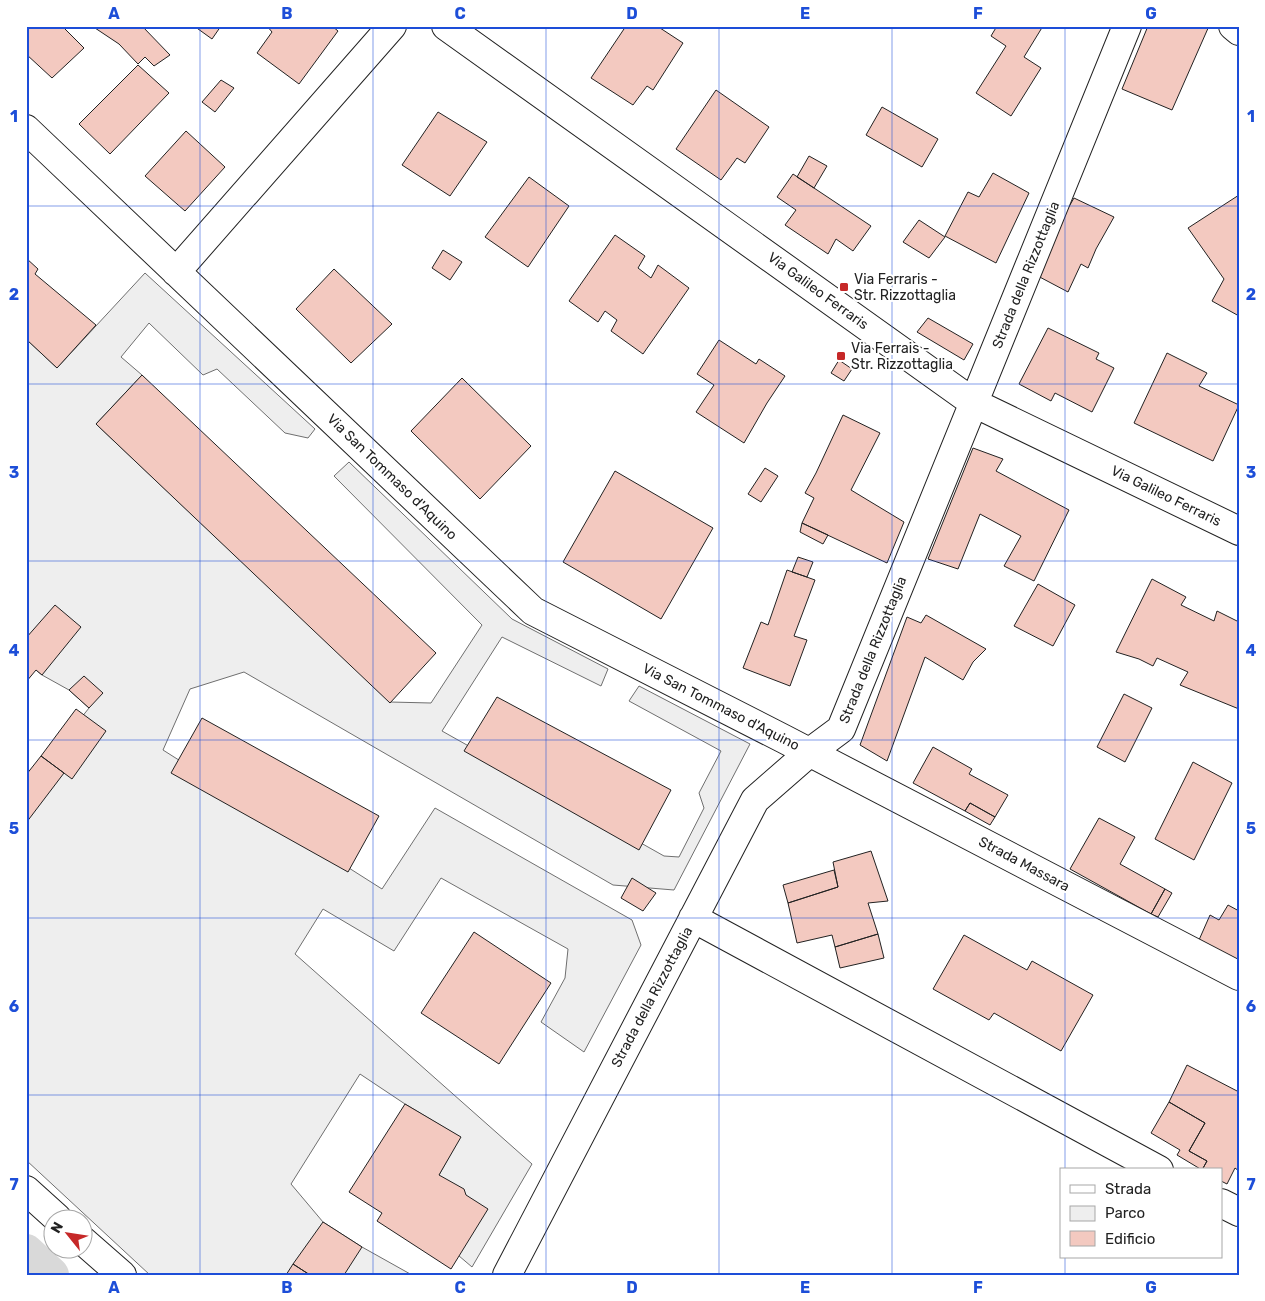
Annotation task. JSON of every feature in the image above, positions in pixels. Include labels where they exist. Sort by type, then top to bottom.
[{"type":"street","points":[[176,272],[392,26]]},
{"type":"street","name":"Via Galileo Ferraris","points":[[446,26],[974,403],[1239,531]]},
{"type":"street","name":"Strada della Rizzottaglia","points":[[507,1275],[755,800],[810,752],[841,729],[1127,26]]},
{"type":"street","points":[[1233,26],[1239,31]]},
{"type":"street","name":"Via San Tommaso d'Aquino","points":[[26,129],[533,611],[810,752]]},
{"type":"street","name":"Strada Massara","points":[[810,752],[1239,976]]},
{"type":"street","points":[[693,918],[1156,1168]]},
{"type":"street","points":[[26,1190],[46,1208]]},
{"type":"street","points":[[1222,1204],[1239,1212]]},
{"type":"street","points":[[92,1249],[122,1275]]},
{"type":"green space","points":[[145,273],[315,429],[308,438],[285,433],[217,369],[203,375],[149,323],[121,357],[142,375],[96,424],[390,702],[431,703],[482,625],[334,476],[349,462],[512,619],[608,669],[601,686],[502,637],[442,731],[664,856],[679,857],[704,808],[699,793],[721,751],[629,701],[639,686],[750,744],[674,890],[613,885],[244,672],[190,689],[163,750],[382,889],[435,808],[632,920],[641,945],[584,1052],[541,1022],[565,978],[568,949],[441,878],[394,951],[323,909],[295,954],[532,1164],[472,1267],[445,1244],[439,1175],[460,1137],[360,1074],[291,1184],[323,1222],[362,1247],[412,1275],[150,1275],[92,1221],[92,1208],[78,1208],[26,1160],[26,787],[89,708],[69,690],[42,675],[26,662],[26,339],[57,368]]},
{"type":"building","points":[[26,26],[62,26],[84,48],[52,78],[26,54]]},
{"type":"building","points":[[92,26],[142,26],[170,55],[154,66],[145,57],[138,64],[119,44]]},
{"type":"building","points":[[194,26],[221,26],[212,39]]},
{"type":"building","points":[[267,26],[332,26],[338,31],[299,84],[257,53],[272,32]]},
{"type":"building","points":[[626,26],[657,26],[683,43],[653,90],[647,86],[633,105],[591,78]]},
{"type":"building","points":[[997,26],[1043,26],[1024,57],[1041,68],[1011,116],[976,93],[1006,46],[991,36]]},
{"type":"building","points":[[1148,26],[1209,26],[1172,110],[1122,89]]},
{"type":"building","points":[[138,65],[169,93],[110,154],[79,124]]},
{"type":"building","points":[[221,80],[234,88],[215,112],[202,102]]},
{"type":"building","points":[[716,90],[769,127],[745,163],[737,158],[721,180],[676,149]]},
{"type":"building","points":[[882,107],[938,139],[922,167],[866,135]]},
{"type":"building","points":[[438,112],[487,142],[450,196],[402,165]]},
{"type":"building","points":[[186,131],[225,167],[185,211],[145,176]]},
{"type":"building","points":[[809,156],[827,166],[814,188],[797,177]]},
{"type":"building","points":[[993,173],[1029,193],[996,263],[945,236],[968,192],[979,197]]},
{"type":"building","points":[[793,174],[871,226],[853,251],[836,239],[828,254],[785,225],[796,210],[777,197]]},
{"type":"building","points":[[529,177],[569,206],[528,267],[485,237]]},
{"type":"building","points":[[1239,195],[1239,316],[1212,301],[1224,279],[1188,228]]},
{"type":"building","points":[[1074,198],[1114,217],[1096,249],[1088,268],[1081,264],[1068,292],[1034,274],[1046,246]]},
{"type":"building","points":[[919,220],[945,237],[929,258],[903,242]]},
{"type":"building","points":[[615,235],[645,256],[638,268],[651,278],[658,265],[689,288],[643,354],[611,331],[617,320],[605,311],[598,322],[569,301]]},
{"type":"building","points":[[443,250],[462,262],[450,280],[432,268]]},
{"type":"building","points":[[26,258],[38,269],[35,274],[96,325],[57,368],[26,339]]},
{"type":"building","points":[[334,269],[392,324],[351,363],[296,309]]},
{"type":"building","points":[[928,318],[973,344],[964,360],[917,332]]},
{"type":"building","points":[[1048,328],[1099,353],[1096,359],[1114,368],[1092,412],[1055,393],[1051,401],[1019,384]]},
{"type":"building","points":[[719,340],[756,364],[759,359],[785,376],[744,443],[696,412],[714,385],[697,374]]},
{"type":"building","points":[[1167,353],[1207,373],[1199,386],[1239,405],[1213,461],[1134,423]]},
{"type":"building","points":[[839,360],[852,369],[844,381],[831,373]]},
{"type":"building","points":[[142,375],[436,653],[390,703],[96,424]]},
{"type":"building","points":[[462,378],[531,446],[480,499],[411,431]]},
{"type":"building","points":[[843,415],[880,433],[851,490],[904,522],[887,563],[802,523],[814,498],[805,493]]},
{"type":"building","points":[[973,448],[1003,459],[996,471],[1069,510],[1034,581],[1004,566],[1021,536],[980,514],[958,569],[928,559]]},
{"type":"building","points":[[765,468],[778,476],[761,502],[748,494]]},
{"type":"building","points":[[615,471],[713,528],[661,619],[563,562]]},
{"type":"building","points":[[802,523],[828,535],[823,544],[800,532]]},
{"type":"building","points":[[798,557],[813,562],[807,577],[792,572]]},
{"type":"building","points":[[787,570],[815,580],[794,636],[807,640],[790,686],[743,668],[761,622],[768,625]]},
{"type":"building","points":[[1152,579],[1186,597],[1181,605],[1214,621],[1217,611],[1239,622],[1239,709],[1180,685],[1188,672],[1157,658],[1153,666],[1139,659],[1116,652]]},
{"type":"building","points":[[1038,584],[1075,605],[1053,646],[1014,626]]},
{"type":"building","points":[[55,605],[81,627],[42,675],[36,670],[26,682],[26,638]]},
{"type":"building","points":[[926,615],[986,649],[973,662],[963,680],[925,657],[887,761],[860,745],[907,617],[921,623]]},
{"type":"building","points":[[84,676],[103,693],[89,708],[69,690]]},
{"type":"building","points":[[1124,694],[1152,708],[1125,762],[1097,747]]},
{"type":"building","points":[[497,697],[671,790],[639,850],[464,751]]},
{"type":"building","points":[[76,709],[106,731],[72,779],[41,756]]},
{"type":"building","points":[[202,718],[379,816],[348,872],[171,773]]},
{"type":"building","points":[[933,747],[972,769],[969,774],[1008,795],[995,817],[970,803],[965,811],[913,783]]},
{"type":"building","points":[[41,756],[64,773],[26,823],[26,775]]},
{"type":"building","points":[[1193,762],[1232,783],[1194,860],[1155,839]]},
{"type":"building","points":[[970,803],[995,817],[990,825],[965,811]]},
{"type":"building","points":[[1099,818],[1135,837],[1120,864],[1165,889],[1151,914],[1070,869]]},
{"type":"building","points":[[871,851],[888,901],[868,903],[878,934],[835,947],[832,935],[797,943],[788,903],[838,887],[833,862]]},
{"type":"building","points":[[834,870],[838,887],[788,903],[783,885]]},
{"type":"building","points":[[632,878],[656,893],[643,911],[621,898]]},
{"type":"building","points":[[1165,889],[1172,893],[1158,917],[1151,914]]},
{"type":"building","points":[[1228,905],[1239,911],[1239,962],[1199,940],[1210,915],[1219,920]]},
{"type":"building","points":[[474,932],[551,983],[499,1064],[421,1013]]},
{"type":"building","points":[[878,934],[884,958],[840,968],[835,947]]},
{"type":"building","points":[[964,935],[1027,970],[1032,961],[1093,995],[1061,1051],[994,1013],[989,1020],[933,989]]},
{"type":"building","points":[[1187,1065],[1239,1092],[1239,1171],[1235,1168],[1227,1184],[1222,1182],[1222,1168],[1203,1168],[1207,1161],[1189,1151],[1205,1123],[1169,1102]]},
{"type":"building","points":[[1169,1102],[1205,1123],[1189,1151],[1207,1161],[1203,1168],[1199,1168],[1177,1155],[1180,1150],[1151,1133]]},
{"type":"building","points":[[405,1104],[461,1137],[439,1175],[464,1189],[466,1195],[488,1209],[451,1269],[377,1221],[382,1213],[349,1192]]},
{"type":"building","points":[[323,1222],[362,1247],[344,1275],[310,1275],[293,1264]]},
{"type":"building","points":[[293,1264],[310,1275],[286,1275]]},
{"type":"waterway","points":[[26,1252],[51,1275]]},
{"type":"place","name":"Via Ferraris - Str. Rizzottaglia","points":[[844,287]]},
{"type":"place","name":"Via Ferrais - Str. Rizzottaglia","points":[[841,356]]}]
